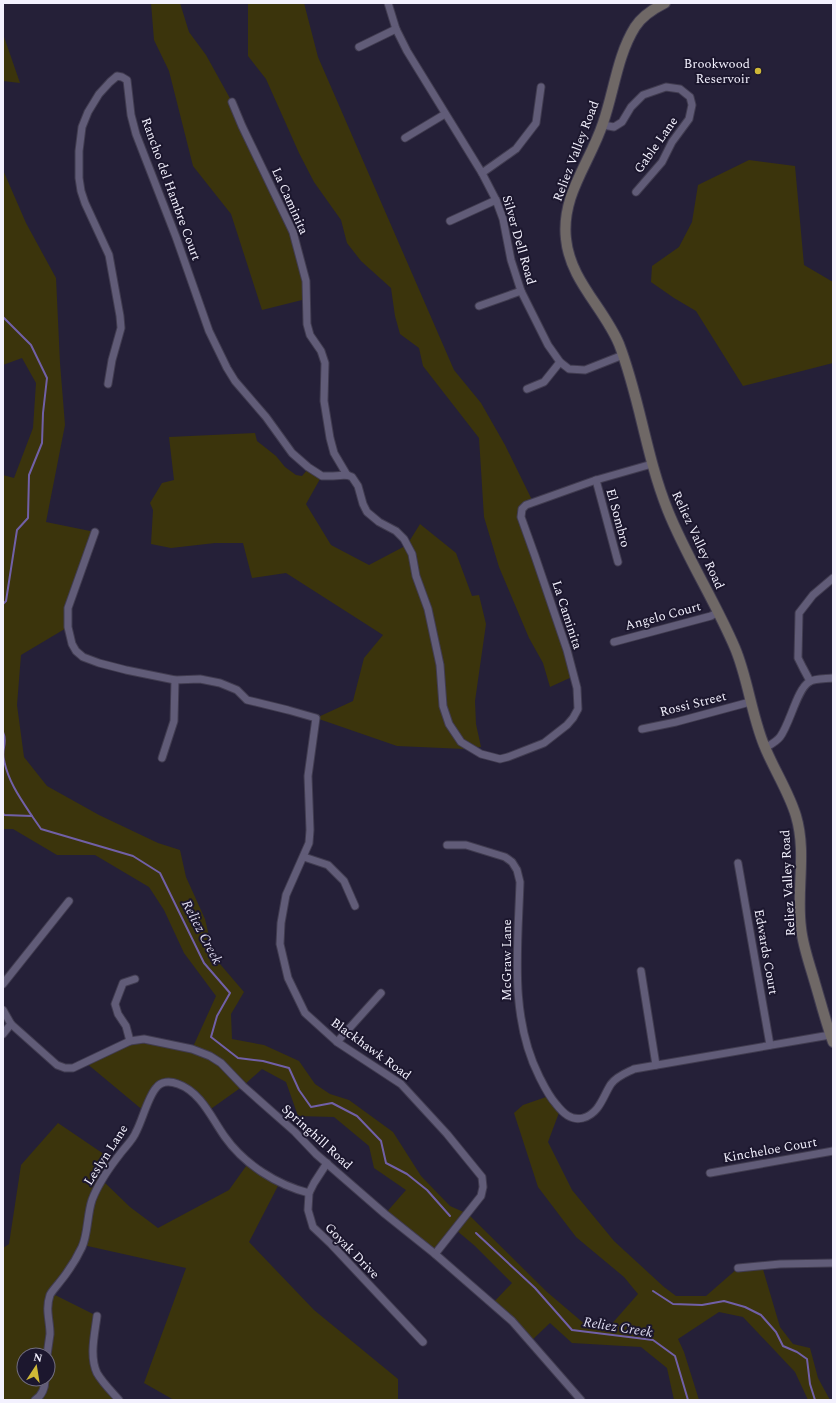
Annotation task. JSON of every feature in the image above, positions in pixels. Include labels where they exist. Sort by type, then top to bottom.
[{"type":"main road","name":"Reliez Valley Road","points":[[665,3],[639,20],[621,57],[603,125],[575,185],[567,208],[565,227],[566,244],[575,271],[618,340],[630,373],[652,464],[668,511],[736,650],[757,727],[765,748],[796,814],[799,830],[802,868],[800,906],[801,929],[805,948],[832,1038]]},
{"type":"street","name":"Silver Dell Road","points":[[388,3],[396,30],[407,51],[482,173],[496,200],[503,219],[511,260],[520,291],[548,345],[560,362]]},
{"type":"street","points":[[359,47],[396,30]]},
{"type":"street","name":"Rancho del Hambre Court","points":[[108,384],[112,360],[121,328],[120,316],[109,255],[81,191],[79,178],[79,152],[82,127],[88,112],[99,94],[117,76],[127,80],[131,114],[136,134],[176,237],[209,331],[227,368],[235,381],[266,417],[292,452],[308,467],[322,476],[347,475]]},
{"type":"street","points":[[482,173],[516,149],[536,123],[541,87]]},
{"type":"street","name":"Gable Lane","points":[[603,125],[614,127],[622,122],[631,107],[643,95],[666,87],[680,89],[690,97],[692,105],[689,119],[672,142],[662,162],[636,192]]},
{"type":"street","name":"La Caminita","points":[[232,102],[295,238],[306,281],[306,324],[310,335],[321,351],[325,363],[324,400],[334,453],[347,475],[352,478],[358,486],[367,512],[379,522],[396,531],[404,539],[412,554],[416,576],[428,609],[436,644],[440,665],[443,706],[449,724],[461,742],[481,754],[500,759],[508,757],[544,743],[573,718],[578,709],[577,688],[567,650],[521,517],[522,510],[526,505],[596,480],[652,464]]},
{"type":"street","points":[[405,138],[445,114]]},
{"type":"street","points":[[450,221],[496,200]]},
{"type":"street","points":[[479,306],[520,291]]},
{"type":"street","points":[[526,389],[544,382],[560,362],[569,369],[585,370],[623,355]]},
{"type":"street","name":"El Sombro","points":[[596,480],[618,562]]},
{"type":"street","points":[[95,532],[68,608],[68,627],[72,644],[76,651],[83,657],[99,663],[175,680],[174,721],[162,758]]},
{"type":"street","points":[[810,681],[798,658],[799,613],[813,595],[833,578]]},
{"type":"street","name":"Angelo Court","points":[[614,642],[711,616],[718,612]]},
{"type":"street","points":[[765,748],[779,738],[784,731],[806,684],[810,681],[833,678]]},
{"type":"street","name":"Blackhawk Road","points":[[175,680],[200,679],[220,683],[236,690],[247,700],[316,718],[308,776],[309,843],[286,895],[281,923],[280,944],[288,978],[305,1013],[337,1042],[401,1084],[447,1134],[482,1177],[483,1187],[481,1196],[435,1254]]},
{"type":"street","name":"Rossi Street","points":[[642,729],[676,722],[750,702]]},
{"type":"street","name":"McGraw Lane","points":[[447,844],[466,845],[498,854],[512,862],[517,870],[520,882],[517,984],[521,1026],[531,1061],[549,1096],[564,1114],[573,1119],[584,1118],[593,1113],[612,1083],[620,1076],[634,1069],[770,1046],[832,1038]]},
{"type":"street","points":[[304,857],[328,865],[344,881],[355,906]]},
{"type":"street","name":"Edwards Court","points":[[738,863],[770,1046]]},
{"type":"street","points":[[3,984],[69,901]]},
{"type":"street","points":[[641,971],[656,1065]]},
{"type":"street","points":[[130,1041],[126,1026],[118,1014],[115,1004],[124,983],[135,979]]},
{"type":"street","points":[[337,1042],[381,993]]},
{"type":"street","name":"Springhill Road","points":[[3,1010],[11,1024],[57,1065],[64,1068],[72,1068],[130,1041],[144,1039],[192,1049],[210,1056],[221,1063],[243,1086],[327,1163],[512,1321],[580,1400]]},
{"type":"street","points":[[3,1034],[11,1024]]},
{"type":"street","name":"Leslyn Lane","points":[[48,1347],[50,1334],[47,1314],[51,1293],[77,1257],[83,1245],[92,1200],[102,1180],[114,1161],[136,1134],[156,1088],[162,1083],[170,1082],[179,1084],[201,1101],[225,1138],[241,1156],[280,1182],[295,1190],[309,1193]]},
{"type":"street","name":"Kincheloe Court","points":[[710,1173],[833,1151]]},
{"type":"street","name":"Goyak Drive","points":[[327,1163],[309,1193],[308,1210],[313,1227],[331,1244],[423,1342]]},
{"type":"street","points":[[738,1268],[780,1264],[833,1263]]},
{"type":"street","points":[[97,1316],[93,1346],[95,1366],[97,1373],[119,1400]]},
{"type":"street","points":[[35,1400],[39,1398],[44,1391],[44,1387]]},
{"type":"shaded area","points":[[151,3],[180,3],[189,32],[206,55],[232,102],[293,232],[306,299],[262,310],[231,214],[193,166],[169,71],[154,40]]},
{"type":"shaded area","points":[[248,3],[304,3],[318,57],[454,370],[481,403],[505,445],[533,502],[522,509],[574,676],[550,687],[543,663],[529,638],[499,567],[484,517],[479,438],[423,366],[419,348],[400,334],[395,316],[391,288],[361,261],[347,243],[341,220],[314,182],[299,153],[266,79],[248,56]]},
{"type":"shaded area","points":[[3,34],[20,83],[3,81]]},
{"type":"shaded area","points":[[749,160],[795,166],[804,265],[833,282],[833,363],[743,386],[696,311],[651,282],[652,266],[679,247],[692,222],[698,185]]},
{"type":"shaded area","points":[[3,170],[26,223],[56,278],[60,363],[65,425],[46,522],[95,532],[72,594],[68,627],[21,655],[17,705],[24,757],[47,786],[99,815],[158,843],[180,850],[186,877],[205,919],[214,957],[244,992],[231,1014],[232,1039],[264,1045],[299,1061],[315,1084],[330,1094],[349,1100],[393,1132],[421,1176],[450,1206],[468,1214],[547,1292],[587,1326],[609,1327],[638,1294],[624,1277],[576,1237],[538,1187],[514,1113],[523,1105],[549,1096],[560,1110],[548,1142],[572,1190],[614,1241],[664,1287],[676,1296],[706,1296],[738,1268],[762,1266],[780,1327],[793,1344],[810,1348],[818,1378],[830,1400],[808,1400],[795,1372],[743,1317],[719,1312],[678,1339],[684,1352],[699,1400],[674,1400],[667,1368],[641,1347],[572,1343],[550,1323],[530,1342],[492,1304],[512,1283],[475,1246],[456,1230],[435,1254],[385,1214],[406,1190],[374,1168],[369,1146],[334,1117],[298,1116],[286,1082],[262,1069],[243,1086],[208,1111],[179,1084],[162,1083],[145,1112],[85,1062],[130,1041],[192,1049],[216,996],[184,953],[164,910],[149,887],[95,855],[57,855],[13,829],[3,829],[3,475],[14,478],[33,428],[36,383],[22,358],[3,365]]},
{"type":"shaded area","points":[[255,433],[257,441],[296,475],[302,476],[307,470],[320,479],[306,504],[331,545],[369,565],[407,545],[420,524],[456,553],[472,596],[479,595],[486,624],[475,701],[476,724],[481,747],[465,749],[397,746],[316,718],[353,701],[364,658],[383,635],[286,573],[252,578],[243,543],[215,543],[171,548],[151,544],[153,510],[150,503],[162,483],[174,480],[169,437]]},
{"type":"shaded area","points":[[58,1123],[114,1161],[102,1180],[130,1207],[158,1228],[229,1190],[249,1162],[280,1182],[249,1242],[314,1310],[398,1379],[398,1400],[174,1400],[144,1383],[186,1268],[83,1245],[51,1293],[97,1316],[95,1365],[119,1400],[3,1400],[3,1248],[9,1244],[21,1165]]},
{"type":"waterway","points":[[3,317],[31,345],[47,378],[43,413],[42,443],[29,475],[28,518],[17,530],[6,601],[3,604]]},
{"type":"waterway","points":[[3,732],[5,739],[3,756],[8,775],[32,816]]},
{"type":"waterway","name":"Reliez Creek","points":[[3,813],[4,815],[32,816],[41,829],[133,856],[160,873],[204,963],[230,993],[217,1016],[211,1037],[238,1058],[263,1061],[289,1068],[299,1090],[311,1107],[332,1103],[357,1116],[381,1141],[386,1163],[407,1174],[427,1190],[450,1216]]},
{"type":"waterway","name":"Reliez Creek","points":[[476,1233],[535,1288],[572,1330],[653,1340],[675,1356],[688,1400]]},
{"type":"waterway","points":[[653,1291],[673,1304],[702,1305],[724,1301],[745,1307],[761,1315],[776,1332],[783,1346],[797,1352],[807,1359],[810,1384],[815,1400]]},
{"type":"place","name":"Brookwood Reservoir","points":[[758,71]]}]
